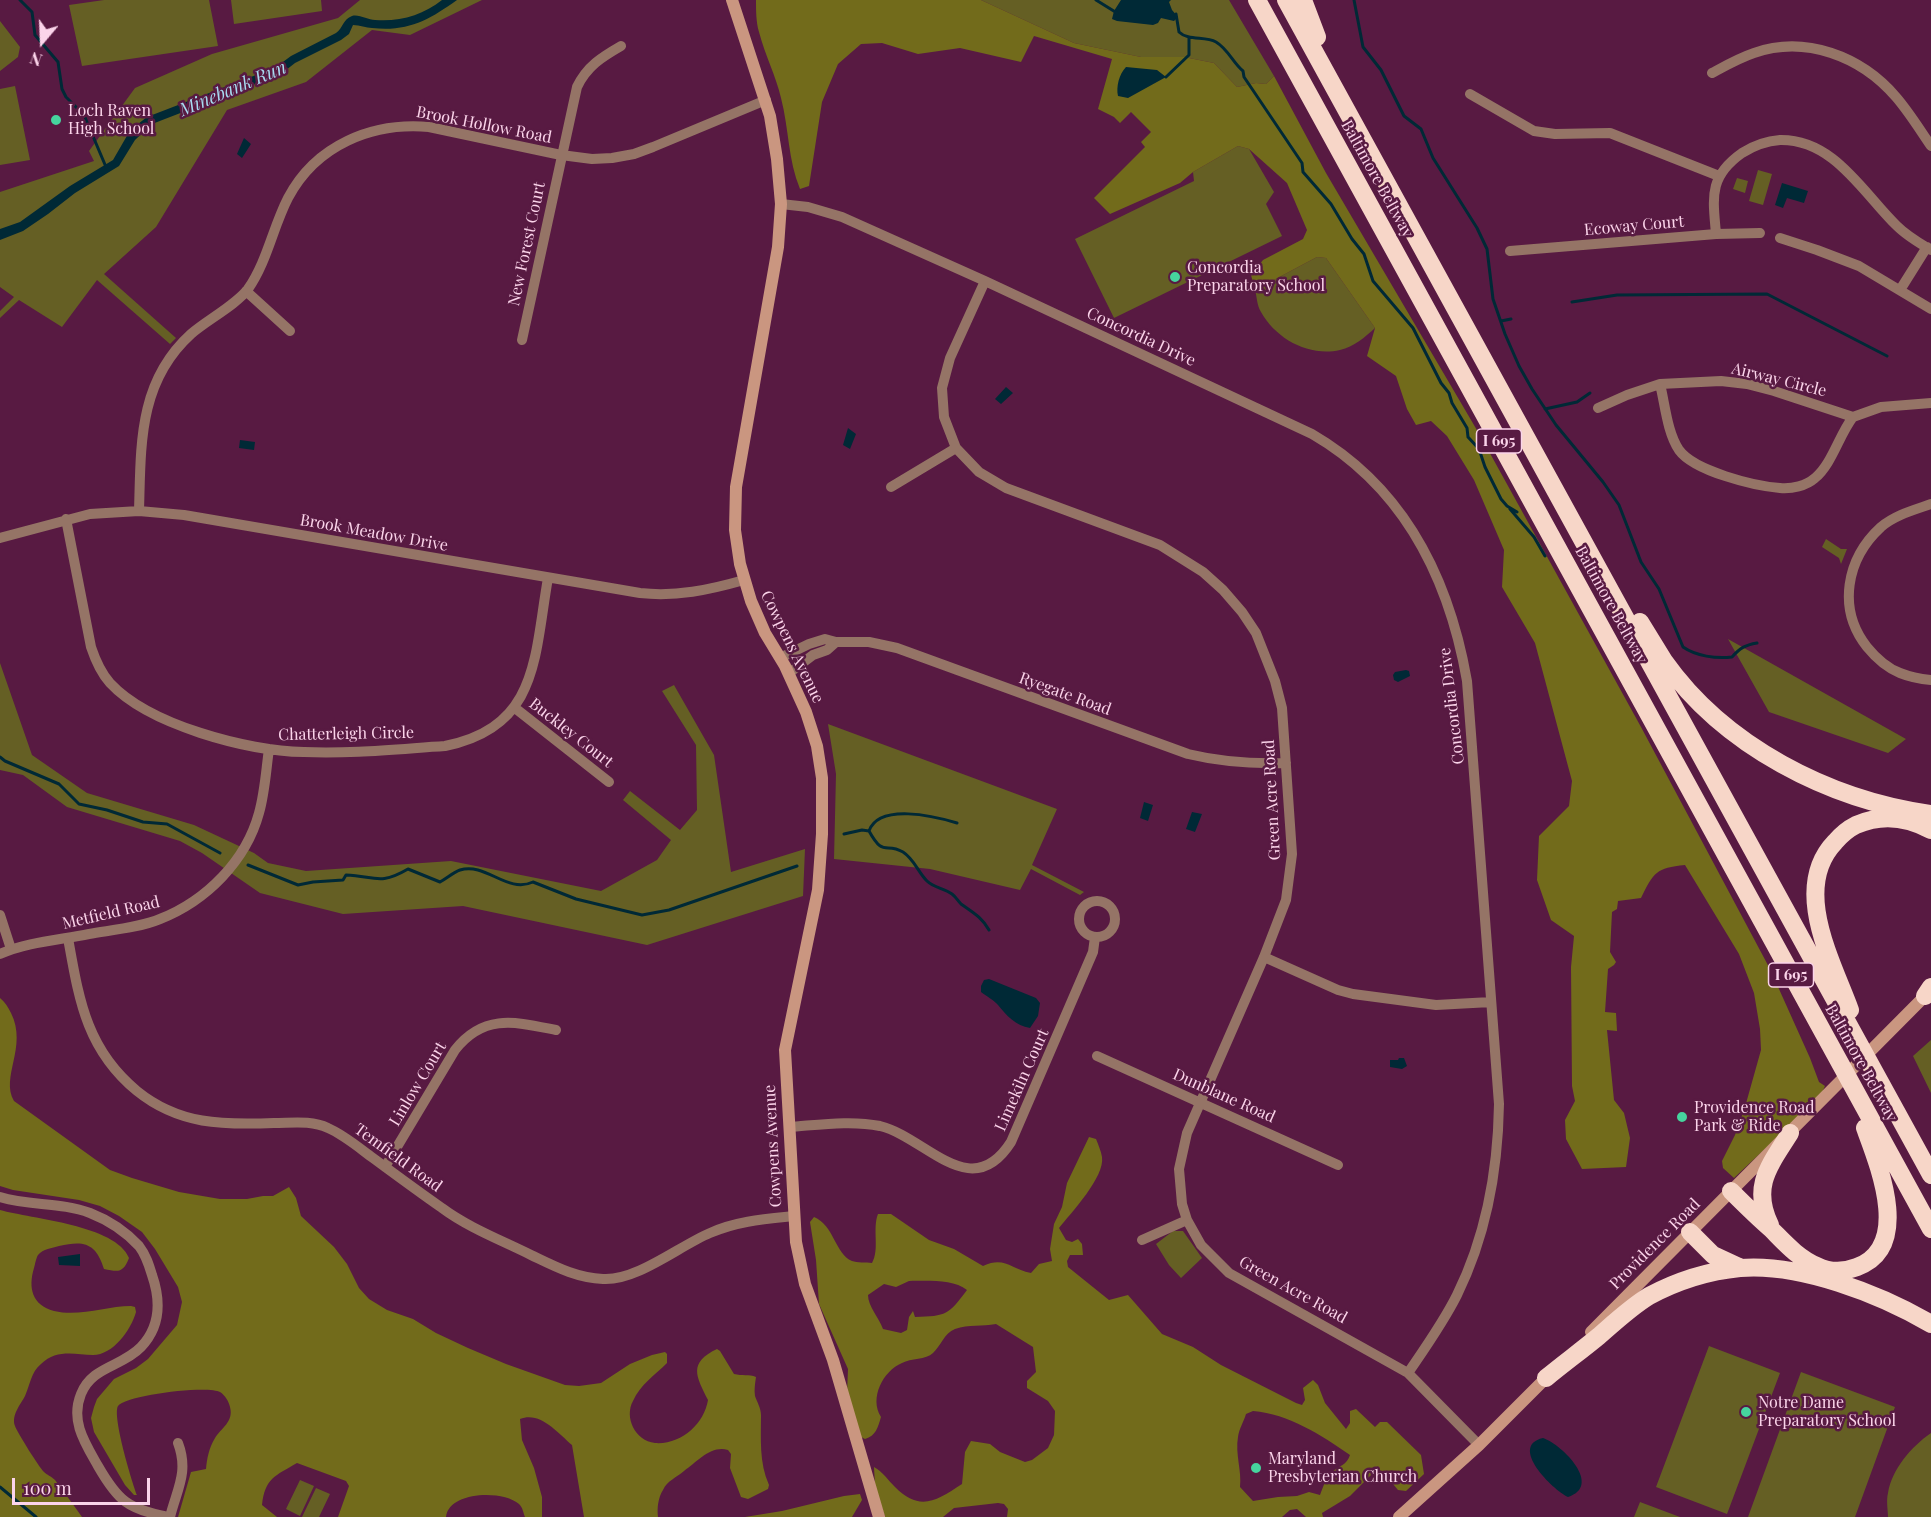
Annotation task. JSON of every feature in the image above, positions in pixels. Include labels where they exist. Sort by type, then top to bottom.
[{"type":"highway","points":[[1243,0],[1295,69]]},
{"type":"highway","name":"Baltimore Beltway","points":[[1257,0],[1931,1229]]},
{"type":"highway","name":"Baltimore Beltway","points":[[1286,0],[1931,1175]]},
{"type":"highway","points":[[1303,0],[1345,108]]},
{"type":"highway","points":[[1531,446],[1665,662],[1716,717],[1770,756],[1810,778],[1873,802],[1931,814]]},
{"type":"highway","points":[[1873,1071],[1824,939],[1817,914],[1816,880],[1825,855],[1832,845],[1852,827],[1875,819],[1896,818],[1913,821],[1931,830]]},
{"type":"highway","points":[[1731,1191],[1798,1255],[1818,1267],[1828,1270],[1850,1270],[1861,1266],[1878,1252],[1884,1242],[1888,1221],[1883,1181],[1842,1068]]},
{"type":"highway","points":[[1773,1232],[1762,1203],[1763,1180],[1790,1133]]},
{"type":"highway","points":[[1690,1232],[1713,1255],[1741,1268]]},
{"type":"highway","points":[[1546,1378],[1648,1297],[1671,1285],[1695,1277],[1741,1268],[1784,1271],[1835,1282],[1888,1301],[1931,1324]]},
{"type":"street","name":"Cowpens Avenue","points":[[732,0],[766,100],[774,135],[781,204],[778,247],[736,486],[735,530],[744,580],[757,616],[789,673],[813,731],[820,761],[822,794],[818,890],[786,1040],[785,1064],[794,1216],[805,1284],[833,1360],[879,1517]]},
{"type":"street","name":"New Forest Court","points":[[522,340],[573,101],[582,76],[601,57],[621,46]]},
{"type":"street","points":[[1712,73],[1754,53],[1780,47],[1806,46],[1834,54],[1860,66],[1885,86],[1906,110],[1931,146]]},
{"type":"street","points":[[1470,94],[1534,131],[1555,134],[1610,133],[1719,176]]},
{"type":"street","name":"Brook Hollow Road","points":[[139,511],[143,426],[154,385],[175,351],[190,335],[246,291],[262,264],[285,206],[296,185],[330,150],[361,134],[394,126],[429,127],[561,155],[592,159],[612,158],[634,154],[766,100]]},
{"type":"street","points":[[1716,234],[1714,194],[1719,176],[1736,158],[1759,144],[1774,141],[1801,141],[1825,153],[1840,164],[1900,228],[1929,248],[1900,290]]},
{"type":"street","name":"Concordia Drive","points":[[781,204],[808,207],[842,217],[985,281],[1312,434],[1349,458],[1367,473],[1403,516],[1420,544],[1439,581],[1455,625],[1464,662],[1470,712],[1498,1115],[1494,1174],[1476,1246],[1458,1293],[1442,1322],[1408,1373]]},
{"type":"street","name":"Ecoway Court","points":[[1510,251],[1716,234],[1760,233]]},
{"type":"street","points":[[1780,238],[1859,266],[1931,309]]},
{"type":"street","name":"Green Acre Road","points":[[985,281],[950,358],[942,388],[944,417],[956,447],[969,463],[990,480],[1160,545],[1196,567],[1224,590],[1256,633],[1267,657],[1281,708],[1292,845],[1286,900],[1264,957],[1187,1133],[1180,1160],[1180,1189],[1187,1220],[1201,1245],[1229,1273],[1408,1373],[1479,1445]]},
{"type":"street","points":[[246,291],[290,331]]},
{"type":"street","name":"Airway Circle","points":[[1598,408],[1660,384],[1721,381],[1747,384],[1841,411],[1853,417]]},
{"type":"street","points":[[1660,384],[1674,441],[1680,452],[1707,469],[1752,483],[1781,488],[1798,487],[1813,480],[1823,470],[1843,429],[1853,417],[1881,407],[1931,403]]},
{"type":"street","points":[[891,487],[956,447]]},
{"type":"street","points":[[1931,504],[1898,516],[1883,526],[1861,551],[1848,584],[1853,622],[1861,639],[1873,654],[1885,665],[1899,672],[1931,680]]},
{"type":"street","name":"Brook Meadow Drive","points":[[0,538],[90,514],[139,511],[184,515],[660,596],[706,591],[744,580]]},
{"type":"street","name":"Chatterleigh Circle","points":[[66,519],[91,647],[98,665],[109,682],[125,696],[160,717],[211,736],[268,749],[303,752],[445,746],[480,736],[498,724],[515,708],[529,678],[548,578]]},
{"type":"street","name":"Ryegate Road","points":[[780,658],[825,639],[836,642],[869,642],[897,648],[1188,754],[1214,761],[1241,764],[1286,763]]},
{"type":"street","points":[[789,673],[813,655],[827,651],[836,642]]},
{"type":"street","name":"Buckley Court","points":[[515,708],[609,782]]},
{"type":"street","name":"Metfield Road","points":[[5,952],[158,920],[197,900],[234,863],[254,828],[263,794],[268,749]]},
{"type":"street","points":[[0,915],[5,952]]},
{"type":"street","name":"Limekiln Court","points":[[789,1127],[871,1124],[899,1134],[951,1164],[964,1168],[978,1168],[992,1163],[1003,1155],[1016,1132],[1093,952],[1095,937]]},
{"type":"street","name":"Temfield Road","points":[[68,938],[79,998],[92,1036],[114,1069],[140,1093],[179,1115],[212,1123],[228,1125],[301,1122],[321,1125],[346,1139],[465,1222],[566,1271],[605,1280],[620,1277],[637,1271],[709,1233],[751,1220],[794,1216]]},
{"type":"street","points":[[1264,957],[1338,990],[1353,994],[1436,1005],[1491,1002]]},
{"type":"street","name":"Providence Road","points":[[1399,1517],[1479,1445],[1897,1026],[1929,991]]},
{"type":"street","name":"Linlow Court","points":[[385,1167],[455,1050],[465,1038],[480,1028],[494,1023],[523,1024],[556,1030]]},
{"type":"street","name":"Dunblane Road","points":[[1097,1056],[1338,1165]]},
{"type":"street","points":[[0,1197],[89,1213],[108,1222],[127,1235],[139,1247],[148,1261],[159,1299],[154,1328],[138,1350],[100,1370],[88,1380],[77,1408],[77,1425],[82,1439],[110,1487],[121,1499],[144,1512],[169,1517],[184,1463],[178,1443]]},
{"type":"street","points":[[1142,1240],[1187,1220]]},
{"type":"shaded area","points":[[104,0],[209,0],[218,46],[82,66],[69,5]]},
{"type":"shaded area","points":[[231,0],[321,0],[322,11],[234,24]]},
{"type":"shaded area","points":[[360,0],[482,0],[410,35],[372,30],[306,82],[227,110],[156,227],[104,274],[176,338],[170,344],[97,280],[62,327],[19,300],[0,318],[0,311],[14,297],[0,287],[0,192],[94,161],[89,151],[135,88],[212,54],[338,18]]},
{"type":"shaded area","points":[[756,0],[981,0],[1074,43],[1141,57],[1184,57],[1214,63],[1237,87],[1256,83],[1266,84],[1274,76],[1326,173],[1481,437],[1641,727],[1770,969],[1819,1082],[1825,1086],[1820,1097],[1734,1178],[1723,1168],[1722,1161],[1745,1107],[1761,1050],[1760,1029],[1754,993],[1739,954],[1685,865],[1657,873],[1649,882],[1641,898],[1618,901],[1617,909],[1612,912],[1610,952],[1616,962],[1608,969],[1605,1012],[1616,1013],[1617,1031],[1607,1030],[1614,1100],[1624,1113],[1630,1138],[1626,1167],[1582,1169],[1566,1139],[1565,1120],[1575,1101],[1572,1086],[1571,967],[1574,936],[1551,920],[1537,880],[1539,836],[1569,806],[1572,781],[1535,643],[1502,587],[1504,550],[1474,480],[1447,436],[1431,421],[1416,425],[1407,409],[1396,376],[1367,356],[1375,328],[1326,258],[1317,257],[1255,290],[1251,275],[1263,260],[1303,239],[1307,230],[1287,183],[1249,149],[1238,146],[1193,172],[1180,183],[1110,214],[1094,198],[1145,147],[1141,142],[1151,132],[1131,112],[1120,123],[1114,117],[1098,109],[1112,59],[1034,36],[1021,62],[960,48],[918,54],[882,43],[861,44],[838,64],[822,102],[809,186],[800,189],[793,167],[779,90],[758,28]]},
{"type":"shaded area","points":[[981,0],[1229,0],[1274,76],[1266,84],[1256,83],[1237,87],[1214,63],[1184,57],[1141,57],[1074,43]]},
{"type":"shaded area","points":[[0,21],[20,47],[18,57],[0,71]]},
{"type":"shaded area","points":[[15,86],[30,160],[0,165],[0,89]]},
{"type":"shaded area","points":[[1238,146],[1249,149],[1274,192],[1266,204],[1282,236],[1114,318],[1075,239],[1194,181],[1193,172]]},
{"type":"shaded area","points":[[1758,170],[1772,174],[1763,205],[1749,201]]},
{"type":"shaded area","points":[[1737,178],[1748,181],[1745,193],[1733,189]]},
{"type":"shaded area","points":[[1317,257],[1326,258],[1375,328],[1345,349],[1317,351],[1295,344],[1284,338],[1267,322],[1258,304],[1255,290]]},
{"type":"shaded area","points":[[1826,539],[1841,549],[1847,549],[1841,564],[1839,558],[1822,547]]},
{"type":"shaded area","points":[[1728,639],[1906,739],[1888,753],[1769,712]]},
{"type":"shaded area","points":[[0,663],[32,755],[87,793],[194,825],[254,853],[268,863],[306,871],[451,861],[601,891],[657,860],[671,840],[623,800],[630,791],[680,830],[697,810],[696,745],[662,691],[674,685],[714,755],[731,872],[805,849],[803,896],[647,945],[463,906],[343,914],[260,893],[202,853],[180,841],[67,807],[23,775],[0,770]]},
{"type":"shaded area","points":[[828,724],[1057,809],[1032,865],[1084,892],[1080,895],[1031,869],[1020,890],[930,869],[834,859],[836,774]]},
{"type":"shaded area","points":[[0,998],[11,1013],[17,1038],[10,1082],[14,1101],[110,1170],[179,1192],[220,1199],[273,1196],[289,1187],[296,1198],[301,1216],[334,1247],[347,1264],[359,1288],[369,1299],[387,1310],[413,1319],[468,1348],[565,1385],[601,1383],[630,1364],[665,1352],[667,1363],[648,1380],[636,1395],[631,1407],[633,1427],[642,1438],[648,1441],[665,1443],[682,1437],[702,1417],[708,1400],[698,1377],[698,1365],[708,1354],[717,1349],[734,1374],[756,1377],[755,1394],[761,1412],[762,1459],[768,1489],[748,1499],[741,1497],[730,1468],[731,1454],[728,1450],[722,1449],[704,1455],[667,1484],[659,1500],[658,1517],[584,1517],[572,1445],[548,1424],[527,1417],[520,1419],[522,1440],[534,1468],[542,1497],[542,1517],[525,1517],[519,1504],[511,1499],[478,1495],[456,1502],[449,1508],[446,1517],[338,1517],[349,1486],[346,1481],[297,1463],[272,1479],[263,1496],[262,1505],[277,1517],[178,1517],[191,1472],[206,1469],[213,1442],[226,1424],[231,1412],[227,1399],[220,1392],[184,1390],[135,1398],[118,1406],[118,1422],[123,1449],[137,1495],[134,1495],[125,1485],[94,1432],[91,1418],[97,1399],[114,1379],[148,1359],[177,1325],[182,1302],[178,1287],[142,1232],[119,1216],[100,1206],[79,1200],[0,1186]]},
{"type":"shaded area","points":[[1931,1040],[1931,1093],[1913,1056]]},
{"type":"shaded area","points":[[1089,1137],[1096,1139],[1102,1165],[1093,1184],[1059,1228],[1066,1240],[1072,1242],[1078,1239],[1082,1244],[1083,1255],[1070,1255],[1067,1261],[1068,1267],[1109,1300],[1128,1295],[1162,1334],[1193,1347],[1221,1365],[1296,1403],[1302,1405],[1305,1400],[1303,1388],[1313,1380],[1318,1385],[1325,1403],[1346,1429],[1350,1423],[1350,1411],[1356,1409],[1375,1427],[1380,1422],[1387,1422],[1421,1455],[1424,1474],[1406,1491],[1398,1490],[1382,1471],[1376,1470],[1350,1496],[1322,1513],[1323,1517],[1306,1517],[1297,1509],[1290,1510],[1282,1517],[1007,1517],[1008,1509],[1004,1504],[998,1503],[954,1508],[943,1517],[885,1517],[875,1486],[874,1467],[904,1495],[920,1502],[936,1499],[962,1484],[965,1452],[971,1441],[990,1444],[1000,1452],[1025,1462],[1032,1460],[1048,1448],[1054,1435],[1055,1411],[1048,1401],[1027,1388],[1027,1381],[1036,1372],[1033,1347],[996,1324],[965,1327],[948,1333],[930,1355],[906,1361],[889,1372],[877,1394],[881,1417],[878,1428],[869,1438],[859,1436],[847,1394],[848,1369],[819,1304],[816,1260],[810,1222],[814,1217],[821,1221],[846,1257],[854,1262],[872,1263],[878,1214],[891,1214],[929,1240],[954,1249],[983,1266],[997,1262],[1031,1273],[1039,1264],[1052,1261],[1050,1249],[1054,1224],[1062,1207],[1067,1183]],"holes":[[[909,1281],[947,1282],[967,1290],[951,1309],[941,1315],[915,1317],[913,1311],[909,1317],[907,1330],[901,1333],[883,1329],[868,1295],[884,1284],[896,1287]],[[1253,1411],[1292,1421],[1350,1455],[1345,1463],[1330,1474],[1320,1495],[1309,1492],[1297,1496],[1253,1501],[1240,1487],[1237,1450],[1239,1431],[1246,1414]]]},
{"type":"shaded area","points":[[0,1210],[91,1231],[108,1238],[121,1247],[129,1258],[120,1270],[104,1269],[93,1249],[82,1244],[68,1244],[40,1253],[32,1275],[32,1289],[36,1300],[54,1311],[73,1313],[122,1306],[135,1307],[134,1319],[125,1334],[107,1351],[93,1355],[59,1354],[41,1364],[33,1375],[14,1418],[17,1429],[38,1464],[55,1480],[82,1517],[0,1517]]},
{"type":"shaded area","points":[[1173,1231],[1183,1231],[1202,1258],[1181,1278],[1169,1265],[1156,1244]]},
{"type":"shaded area","points":[[1709,1346],[1780,1373],[1727,1514],[1656,1487]]},
{"type":"shaded area","points":[[1801,1372],[1895,1407],[1855,1517],[1748,1517]]},
{"type":"shaded area","points":[[1931,1433],[1931,1517],[1888,1517],[1887,1496],[1898,1467],[1916,1445]]},
{"type":"shaded area","points":[[300,1480],[314,1486],[300,1516],[286,1509]]},
{"type":"shaded area","points":[[316,1488],[330,1494],[319,1517],[302,1517]]},
{"type":"shaded area","points":[[860,1494],[862,1500],[852,1517],[745,1517],[782,1511]]},
{"type":"shaded area","points":[[1640,1502],[1680,1517],[1634,1517]]},
{"type":"water","name":"Minebank Run","points":[[442,0],[457,0],[427,19],[407,26],[385,29],[353,25],[349,34],[341,40],[295,63],[272,81],[258,83],[152,124],[135,140],[119,166],[75,193],[23,231],[0,240],[0,229],[20,222],[70,186],[113,160],[128,134],[147,117],[256,75],[268,73],[291,56],[336,33],[352,16],[375,20],[402,19],[419,13]]},
{"type":"water","points":[[1121,0],[1171,0],[1169,2],[1172,10],[1178,17],[1174,21],[1161,18],[1153,25],[1117,21],[1112,19]]},
{"type":"water","points":[[1126,67],[1157,70],[1166,77],[1128,98],[1118,96],[1119,81]]},
{"type":"water","points":[[244,138],[251,144],[242,158],[237,154]]},
{"type":"water","points":[[1782,183],[1808,191],[1804,203],[1787,198],[1783,208],[1775,205]]},
{"type":"water","points":[[1006,387],[1013,393],[1001,404],[995,399]]},
{"type":"water","points":[[848,428],[856,434],[850,449],[843,445]]},
{"type":"water","points":[[240,440],[255,442],[254,450],[239,448]]},
{"type":"water","points":[[1409,671],[1410,676],[1398,682],[1394,680],[1395,672]]},
{"type":"water","points":[[1144,802],[1153,805],[1148,821],[1140,818]]},
{"type":"water","points":[[1192,812],[1202,814],[1195,832],[1186,829]]},
{"type":"water","points":[[989,979],[1036,998],[1040,1003],[1038,1016],[1030,1028],[1012,1020],[996,1003],[981,992],[984,980]]},
{"type":"water","points":[[1404,1058],[1407,1066],[1402,1069],[1390,1067],[1390,1060]]},
{"type":"water","points":[[80,1254],[80,1266],[59,1265],[58,1257]]},
{"type":"water","points":[[1543,1438],[1560,1449],[1576,1466],[1581,1475],[1582,1484],[1578,1492],[1568,1497],[1561,1493],[1537,1468],[1530,1450],[1533,1443]]},
{"type":"waterway","points":[[20,0],[32,12],[35,35],[58,62],[62,89],[66,97],[84,115],[106,167]]},
{"type":"waterway","name":"Minebank Run","points":[[1096,0],[1117,13]]},
{"type":"waterway","points":[[1354,0],[1363,47],[1381,70],[1404,116],[1421,129],[1433,158],[1477,228],[1487,249],[1493,299],[1519,366],[1556,425],[1619,505],[1641,562],[1659,589],[1683,647],[1700,655],[1726,658],[1732,657],[1743,647],[1757,643]]},
{"type":"waterway","points":[[1176,14],[1179,32],[1187,37],[1216,42],[1243,71],[1244,77],[1302,163],[1303,172],[1331,204],[1364,254],[1373,281],[1413,328],[1467,428],[1468,437],[1479,449],[1501,499],[1517,512]]},
{"type":"waterway","points":[[1166,77],[1189,55],[1189,38]]},
{"type":"waterway","points":[[1572,302],[1617,295],[1767,294],[1887,356]]},
{"type":"waterway","points":[[1501,321],[1511,319]]},
{"type":"waterway","points":[[1545,409],[1577,402],[1590,393]]},
{"type":"waterway","points":[[1510,509],[1534,537],[1545,556]]},
{"type":"waterway","points":[[0,757],[59,784],[79,804],[107,810],[143,822],[167,824],[220,853]]},
{"type":"waterway","points":[[869,831],[875,822],[895,814],[922,815],[957,823]]},
{"type":"waterway","points":[[844,834],[862,830],[869,831],[882,847],[903,852],[927,881],[952,894],[980,918],[989,930]]},
{"type":"waterway","points":[[248,865],[298,885],[343,880],[346,875],[383,879],[408,869],[440,882],[460,870],[479,870],[514,884],[523,885],[533,882],[576,899],[642,915],[669,910],[797,866]]},
{"type":"waterway","points":[[0,1487],[36,1517]]},
{"type":"place","name":"Loch Raven High School","points":[[56,120]]},
{"type":"place","name":"Concordia Preparatory School","points":[[1175,277]]},
{"type":"place","name":"Providence Road Park & Ride","points":[[1682,1117]]},
{"type":"place","name":"Notre Dame Preparatory School","points":[[1746,1412]]},
{"type":"place","name":"Maryland Presbyterian Church","points":[[1256,1468]]}]
